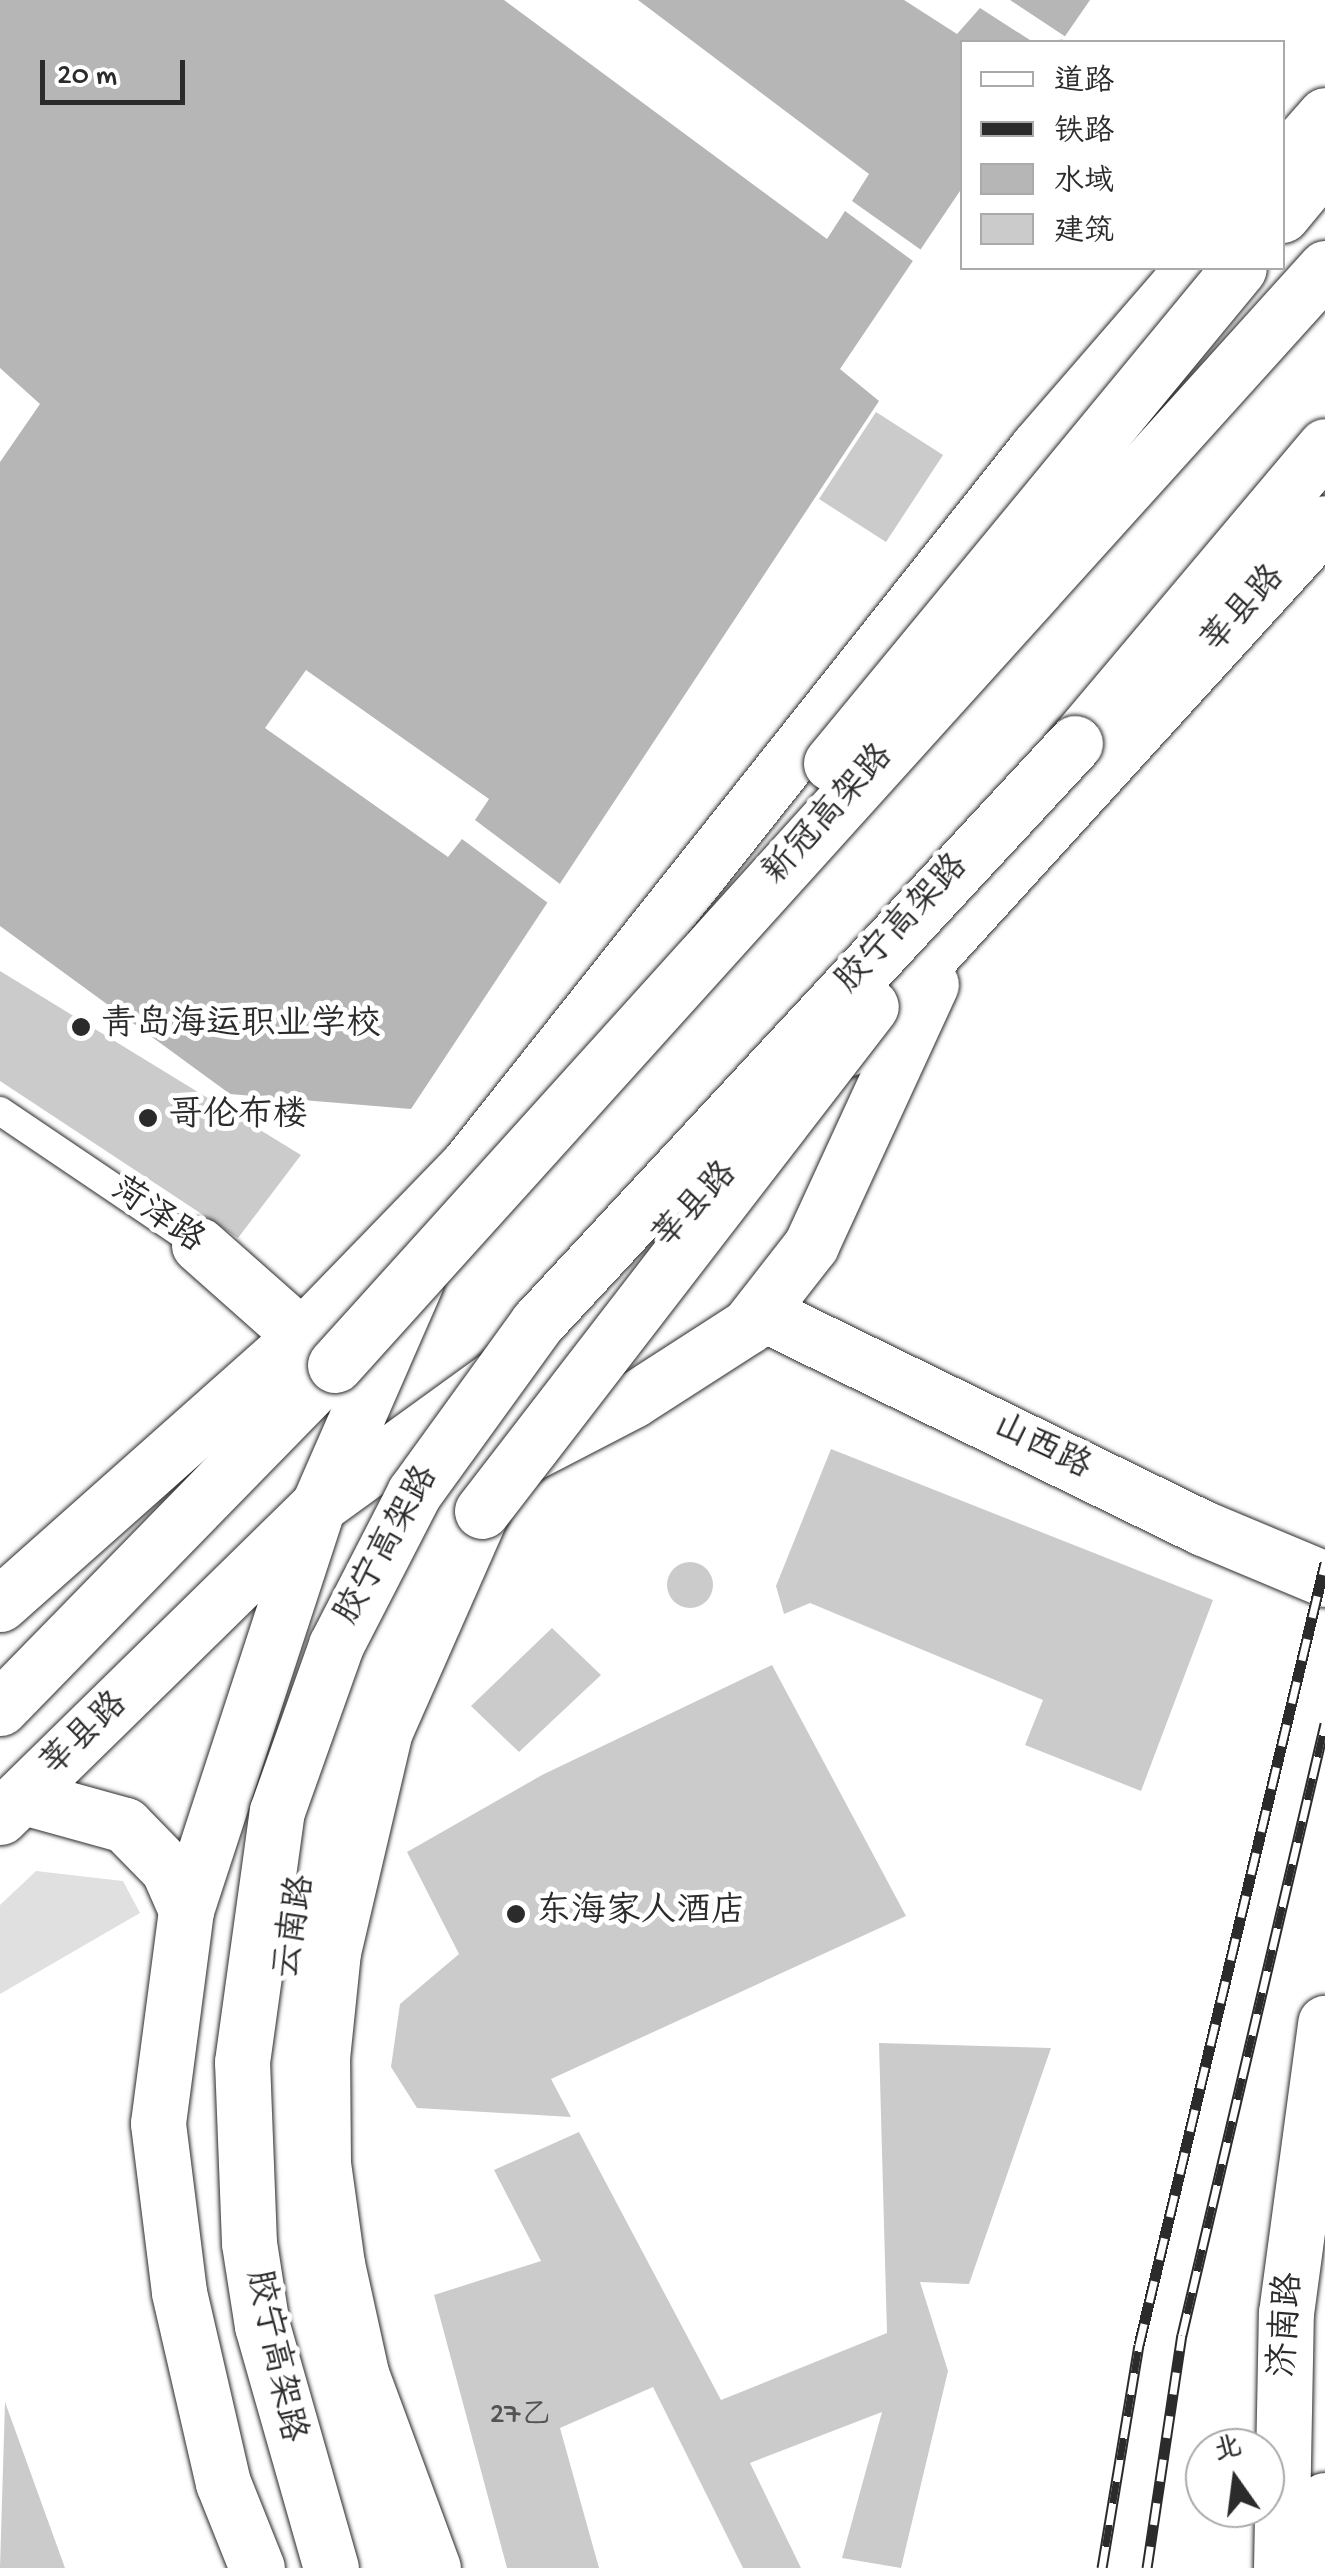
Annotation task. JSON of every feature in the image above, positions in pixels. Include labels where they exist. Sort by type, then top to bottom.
[{"type":"main road","points":[[1285,161],[1325,115]]},
{"type":"main road","points":[[1285,211],[1325,163]]},
{"type":"main road","name":"新冠高架路","points":[[318,1351],[1325,268]]},
{"type":"main road","points":[[0,1604],[318,1351],[1037,448],[1191,270]]},
{"type":"main road","points":[[0,1708],[318,1351],[1237,270]]},
{"type":"main road","points":[[432,2568],[361,2372],[322,2163],[333,1952],[385,1731],[482,1512],[1076,743],[1325,446]]},
{"type":"main road","points":[[1076,743],[1325,494]]},
{"type":"main road","name":"莘县路","points":[[12,1807],[318,1506],[558,1333],[650,1258],[958,930],[1325,523]]},
{"type":"main road","name":"胶宁高架路","points":[[331,2568],[262,2326],[249,2242],[242,2062],[278,1811],[336,1645],[414,1493],[537,1323],[1076,743]]},
{"type":"main road","points":[[448,1516],[536,1446],[633,1400],[760,1312],[811,1246],[958,930]]},
{"type":"main road","points":[[257,2568],[223,2483],[179,2292],[158,2123],[186,1910],[318,1506],[467,1166]]},
{"type":"main road","name":"菏泽路","points":[[200,1245],[318,1351]]},
{"type":"main road","name":"山西路","points":[[760,1312],[1203,1528],[1325,1579]]},
{"type":"main road","name":"云南路","points":[[381,2568],[318,2356],[290,2191],[282,2025],[313,1827],[375,1658],[448,1516],[558,1333]]},
{"type":"main road","points":[[12,1807],[125,1825],[168,1869],[186,1910]]},
{"type":"main road","name":"济南路","points":[[1281,2568],[1286,2313],[1325,2023]]},
{"type":"main road","points":[[1324,2568],[1325,2500]]},
{"type":"lane","name":"菏泽路","points":[[0,1111],[200,1245]]},
{"type":"shaded area","points":[[36,1871],[123,1881],[140,1913],[0,1994],[0,1905]]},
{"type":"water","points":[[0,0],[1090,0],[1062,40],[960,40],[960,191],[840,369],[879,401],[411,1109],[230,1094],[0,926],[0,462],[40,404],[0,368]]},
{"type":"pier","points":[[504,0],[638,0],[869,174],[852,201],[924,252],[917,264],[845,211],[827,239]]},
{"type":"pier","points":[[904,0],[1010,0],[1069,39],[1030,40],[980,8],[957,34]]},
{"type":"pier","points":[[306,670],[489,799],[475,820],[560,884],[548,903],[462,839],[448,857],[265,728]]},
{"type":"building","points":[[876,412],[943,455],[886,542],[819,499]]},
{"type":"building","name":"哥伦布楼","points":[[0,971],[301,1155],[238,1238],[0,1081]]},
{"type":"building","points":[[831,1449],[1213,1600],[1141,1791],[1025,1745],[1043,1700],[810,1603],[784,1614],[776,1586]]},
{"type":"building","points":[[690,1562],[706,1569],[713,1585],[706,1601],[690,1608],[674,1601],[667,1585],[674,1569]]},
{"type":"building","points":[[552,1628],[601,1675],[519,1752],[471,1706]]},
{"type":"building","points":[[772,1665],[906,1916],[551,2079],[571,2117],[417,2108],[391,2067],[400,2004],[459,1954],[407,1852],[542,1775]]},
{"type":"building","points":[[879,2043],[1051,2048],[969,2284],[920,2282],[948,2371],[901,2568],[842,2558],[882,2412],[750,2463],[801,2568],[743,2568],[653,2387],[560,2428],[599,2568],[507,2568],[434,2295],[541,2261],[494,2170],[579,2132],[721,2400],[887,2333]]},
{"type":"building","points":[[5,2402],[65,2568],[0,2568]]},
{"type":"railway","points":[[1102,2568],[1139,2345],[1325,1563]]},
{"type":"railway","points":[[1147,2568],[1182,2335],[1325,1724]]},
{"type":"place","name":"青岛海运职业学校","points":[[81,1027]]},
{"type":"place","name":"哥伦布楼","points":[[148,1118]]},
{"type":"place","name":"东海家人酒店","points":[[516,1914]]}]
